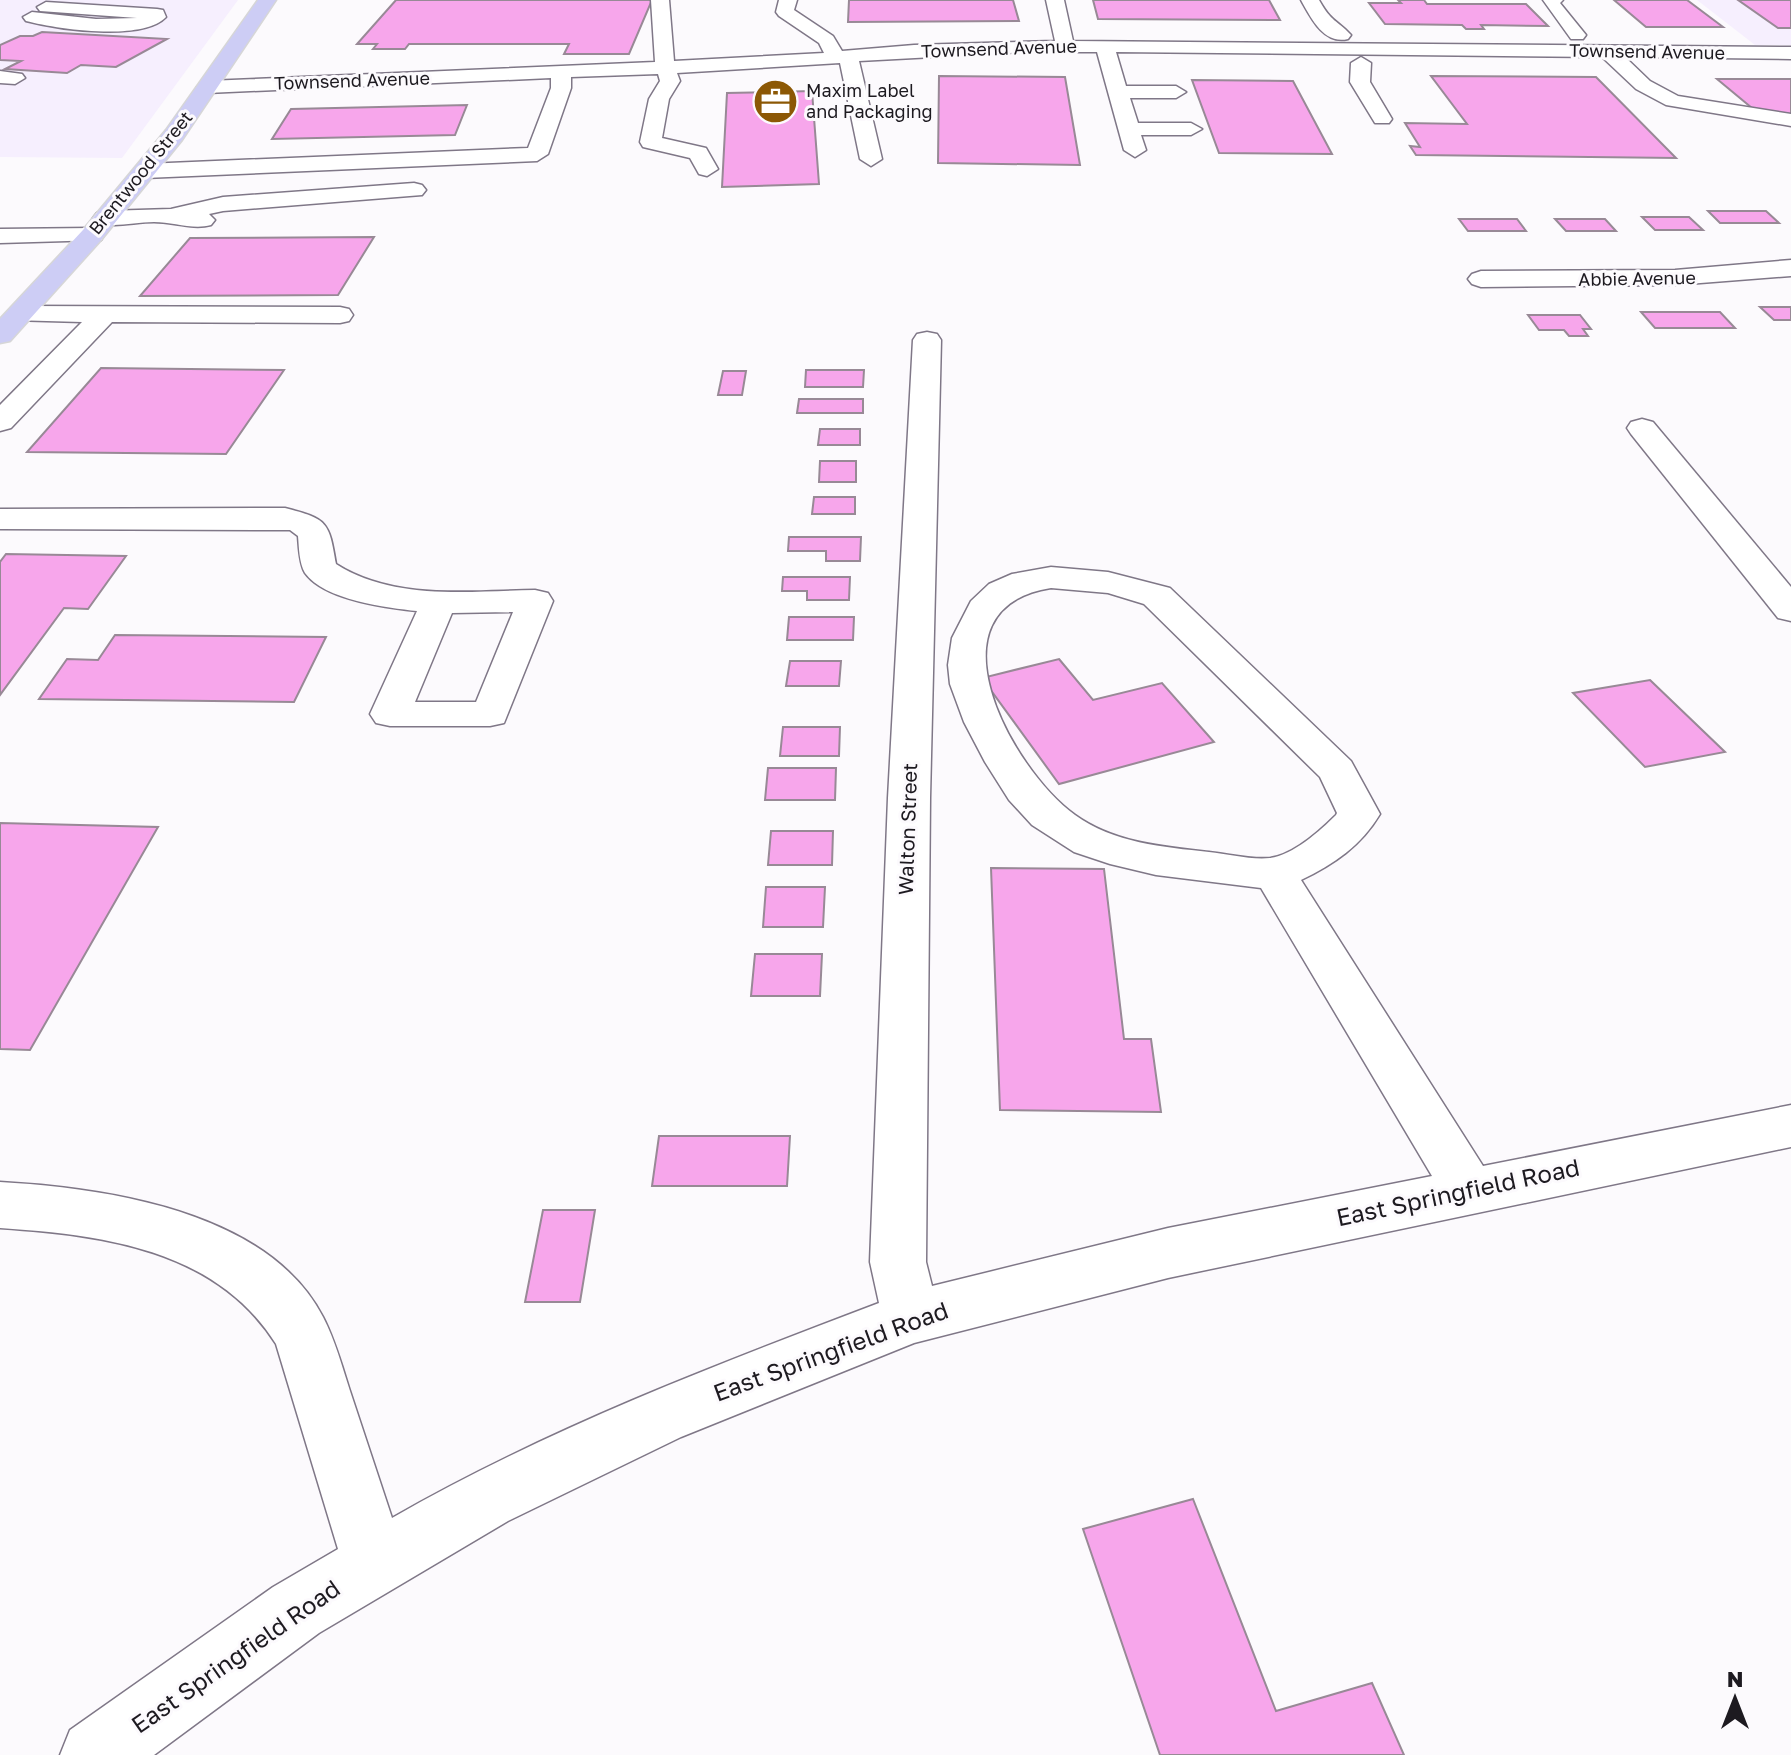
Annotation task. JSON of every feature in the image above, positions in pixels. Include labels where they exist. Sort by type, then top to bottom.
[{"type":"main road","name":"Brentwood Street","points":[[0,335],[145,171],[267,0]]},
{"type":"street","points":[[660,0],[667,76],[651,142],[698,153],[707,169]]},
{"type":"street","points":[[788,0],[785,12],[826,40],[842,58],[871,159]]},
{"type":"street","points":[[1055,0],[1068,34]]},
{"type":"street","points":[[1310,0],[1323,24],[1351,49],[1430,66]]},
{"type":"street","points":[[1554,0],[1550,2],[1577,35]]},
{"type":"street","points":[[157,14],[149,22],[118,25],[27,16],[157,14]]},
{"type":"street","points":[[813,31],[844,31]]},
{"type":"street","points":[[953,31],[1000,31],[1016,47]]},
{"type":"street","name":"Townsend Avenue","points":[[207,87],[561,73],[667,76],[921,51],[1016,47],[1068,34],[1105,47],[1791,53]]},
{"type":"street","points":[[1105,47],[1119,69],[1118,92],[1135,150]]},
{"type":"street","points":[[1351,49],[1360,82],[1382,119]]},
{"type":"street","points":[[921,51],[931,64],[1049,66]]},
{"type":"street","points":[[1607,51],[1643,85],[1673,101],[1791,120]]},
{"type":"street","points":[[467,57],[476,60],[475,76]]},
{"type":"street","points":[[145,171],[537,154],[561,88],[561,73]]},
{"type":"street","points":[[667,76],[769,81]]},
{"type":"street","points":[[1118,92],[1176,92]]},
{"type":"street","points":[[1129,129],[1191,129]]},
{"type":"street","points":[[0,236],[98,227],[173,216],[223,204],[414,190]]},
{"type":"street","points":[[173,216],[264,220]]},
{"type":"street","name":"Abbie Avenue","points":[[1481,279],[1655,281],[1716,278],[1791,268]]},
{"type":"street","points":[[20,314],[340,315]]},
{"type":"street","points":[[0,422],[105,314]]},
{"type":"street","name":"Walton Street","points":[[911,1317],[898,1262],[909,798],[927,340]]},
{"type":"street","points":[[1642,428],[1791,610]]},
{"type":"street","points":[[0,519],[285,518],[302,523],[314,532],[320,569],[331,578],[375,594],[440,600]]},
{"type":"street","points":[[1083,577],[1122,584],[1157,596],[1193,629],[1337,770],[1359,814],[1346,832],[1325,851],[1275,874],[1156,859],[1089,842],[1058,823],[1022,791],[992,740],[966,673],[976,618],[989,598],[1019,584],[1083,577]]},
{"type":"street","points":[[1275,874],[1470,1191]]},
{"type":"street","name":"East Springfield Road","points":[[95,1755],[296,1610],[486,1499],[660,1416],[911,1317],[1168,1253],[1791,1126]]},
{"type":"street","points":[[0,1205],[57,1208],[122,1217],[174,1231],[232,1263],[276,1295],[303,1336],[375,1564]]},
{"type":"shaded area","points":[[0,0],[238,0],[122,158],[0,157]]},
{"type":"shaded area","points":[[1697,0],[1791,0],[1791,45],[1755,45]]},
{"type":"building","points":[[396,0],[652,0],[629,54],[564,54],[569,44],[409,44],[405,49],[373,49],[377,44],[357,44]]},
{"type":"building","points":[[849,0],[1013,0],[1019,21],[848,22]]},
{"type":"building","points":[[1093,0],[1269,0],[1280,20],[1098,19]]},
{"type":"building","points":[[1398,0],[1424,0],[1427,4],[1526,4],[1548,26],[1481,25],[1484,29],[1466,29],[1462,25],[1385,24],[1369,3],[1401,3]]},
{"type":"building","points":[[1614,0],[1687,0],[1723,27],[1646,27]]},
{"type":"building","points":[[1738,0],[1791,0],[1791,28],[1778,28]]},
{"type":"building","points":[[42,32],[167,39],[116,67],[81,65],[67,73],[5,69],[21,61],[0,60],[0,45],[20,36]]},
{"type":"building","points":[[939,76],[1065,77],[1080,165],[938,163]]},
{"type":"building","points":[[1431,76],[1596,77],[1676,158],[1416,155],[1410,146],[1420,147],[1405,123],[1467,124]]},
{"type":"building","points":[[1717,79],[1791,79],[1791,114],[1758,113]]},
{"type":"building","points":[[1192,80],[1293,81],[1332,154],[1219,153]]},
{"type":"building","points":[[812,91],[819,184],[722,187],[727,93]]},
{"type":"building","points":[[467,105],[455,135],[272,139],[291,109]]},
{"type":"building","points":[[1708,211],[1766,211],[1779,223],[1720,223]]},
{"type":"building","points":[[1642,217],[1689,217],[1703,230],[1655,230]]},
{"type":"building","points":[[1459,219],[1517,219],[1526,231],[1468,231]]},
{"type":"building","points":[[1555,219],[1605,219],[1616,231],[1566,231]]},
{"type":"building","points":[[374,237],[338,295],[140,296],[190,238]]},
{"type":"building","points":[[1760,307],[1791,307],[1791,320],[1774,320]]},
{"type":"building","points":[[1641,312],[1720,312],[1735,328],[1655,328]]},
{"type":"building","points":[[1528,315],[1580,315],[1591,329],[1583,329],[1588,336],[1569,336],[1564,330],[1539,330]]},
{"type":"building","points":[[101,368],[284,370],[226,454],[27,452]]},
{"type":"building","points":[[806,370],[864,370],[863,387],[805,387]]},
{"type":"building","points":[[723,371],[746,371],[742,395],[718,395]]},
{"type":"building","points":[[799,399],[863,399],[863,413],[797,413]]},
{"type":"building","points":[[820,429],[860,429],[860,445],[818,445]]},
{"type":"building","points":[[820,461],[856,461],[856,482],[819,482]]},
{"type":"building","points":[[814,497],[855,497],[855,514],[812,514]]},
{"type":"building","points":[[789,537],[861,537],[860,561],[826,561],[826,551],[788,551]]},
{"type":"building","points":[[6,554],[126,556],[88,609],[64,608],[0,695],[0,562]]},
{"type":"building","points":[[783,577],[850,577],[849,600],[807,600],[807,591],[782,591]]},
{"type":"building","points":[[789,617],[854,617],[853,640],[787,640]]},
{"type":"building","points":[[115,635],[326,637],[294,702],[39,699],[67,659],[98,660]]},
{"type":"building","points":[[1059,659],[1093,700],[1162,683],[1214,742],[1059,784],[982,678]]},
{"type":"building","points":[[790,661],[841,661],[839,686],[786,686]]},
{"type":"building","points":[[1650,680],[1725,752],[1645,767],[1573,693]]},
{"type":"building","points":[[783,727],[840,727],[839,756],[780,756]]},
{"type":"building","points":[[768,768],[836,768],[835,800],[765,800]]},
{"type":"building","points":[[0,823],[158,827],[30,1050],[0,1049]]},
{"type":"building","points":[[771,831],[833,831],[832,865],[768,865]]},
{"type":"building","points":[[991,868],[1104,869],[1124,1039],[1151,1039],[1161,1112],[1000,1110]]},
{"type":"building","points":[[766,887],[825,887],[823,927],[763,927]]},
{"type":"building","points":[[755,954],[822,954],[820,996],[751,996]]},
{"type":"building","points":[[659,1136],[790,1136],[787,1186],[652,1186]]},
{"type":"building","points":[[543,1210],[595,1210],[580,1302],[525,1302]]},
{"type":"building","points":[[1193,1499],[1276,1711],[1372,1683],[1404,1755],[1160,1755],[1083,1529]]},
{"type":"place","name":"Maxim Label and Packaging","points":[[775,101]]}]
